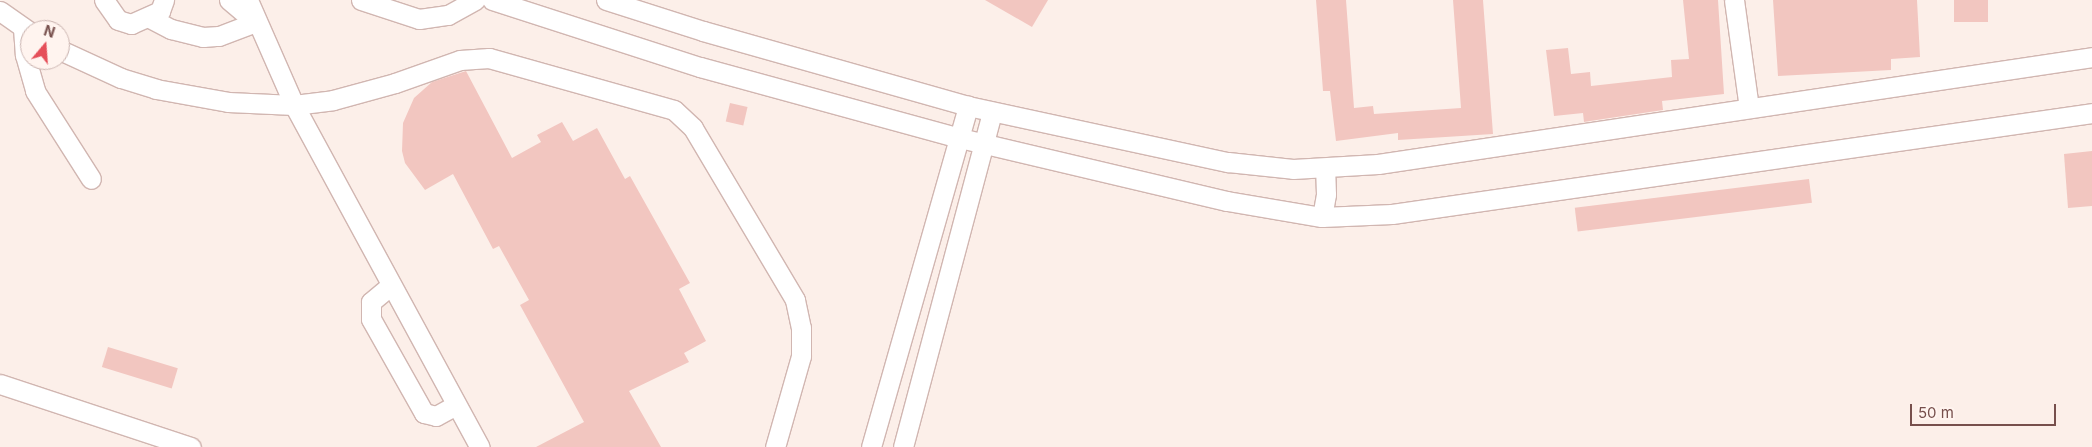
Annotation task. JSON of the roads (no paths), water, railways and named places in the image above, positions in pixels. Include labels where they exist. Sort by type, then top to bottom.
[{"type":"street","points":[[104,0],[113,15],[124,23],[131,24],[160,11],[164,0]]},
{"type":"street","points":[[229,0],[255,22]]},
{"type":"street","points":[[248,0],[255,22],[294,105],[390,286],[480,447]]},
{"type":"street","points":[[361,0],[419,19],[448,15],[476,0]]},
{"type":"street","points":[[492,0],[700,67],[960,138],[1236,203],[1322,217],[1392,214],[2092,113]]},
{"type":"street","points":[[606,0],[703,31],[992,112],[1228,162],[1324,169],[1378,164],[2092,57]]},
{"type":"street","points":[[1734,0],[1750,108]]},
{"type":"street","points":[[0,11],[20,25]]},
{"type":"street","points":[[148,17],[171,30],[203,37],[219,36],[255,22]]},
{"type":"street","points":[[70,55],[121,78],[156,89],[228,102],[294,105],[364,92],[460,60],[482,58],[503,60],[674,110],[693,128],[794,300],[801,328],[800,356],[775,447]]},
{"type":"street","points":[[29,70],[35,91],[91,179]]},
{"type":"street","points":[[871,447],[968,106]]},
{"type":"street","points":[[903,447],[992,112]]},
{"type":"street","points":[[1322,217],[1326,194],[1324,169]]},
{"type":"street","points":[[390,286],[374,298],[369,308],[371,319],[424,413],[436,416],[456,405]]},
{"type":"street","points":[[0,384],[185,446]]}]
